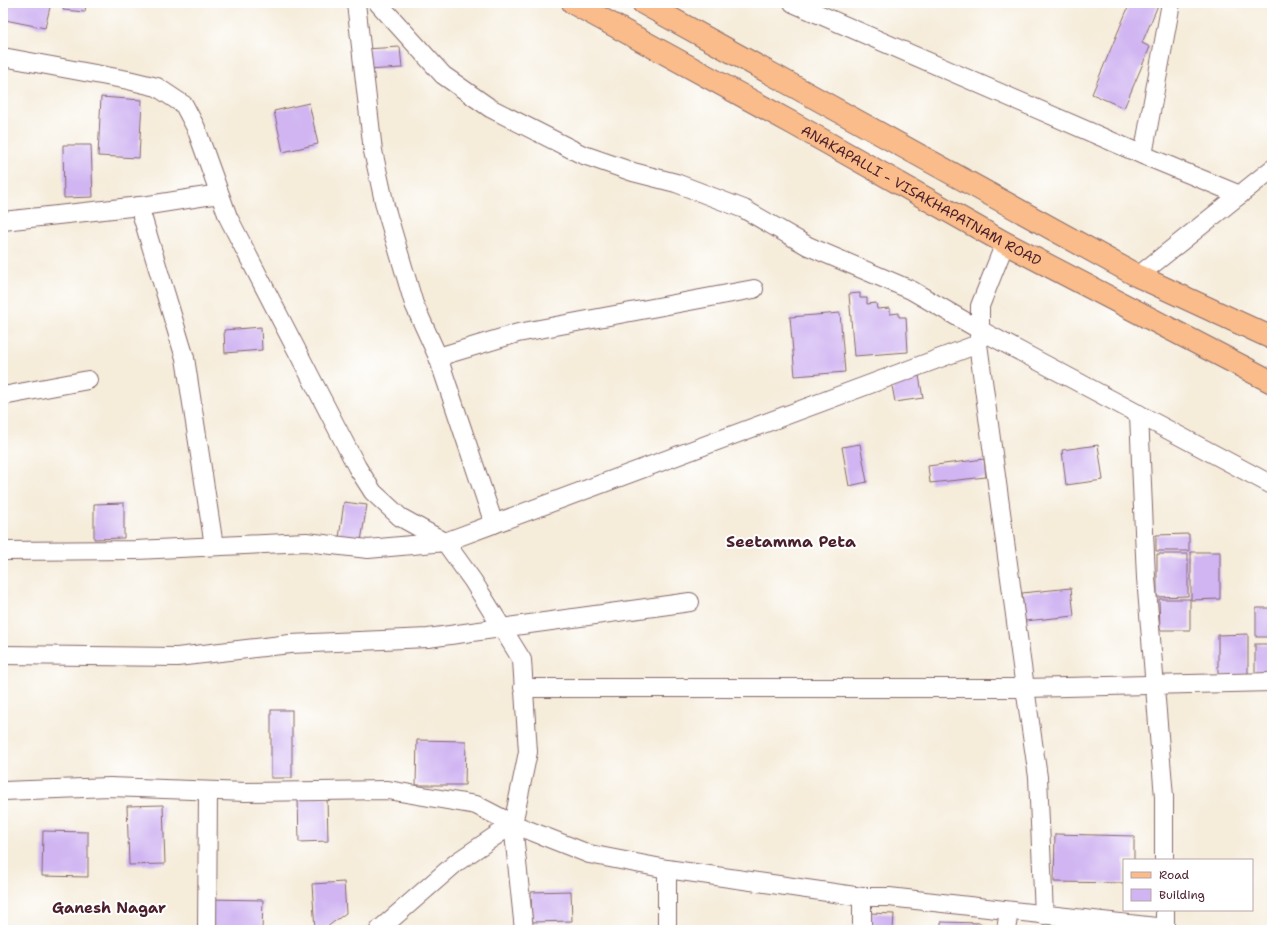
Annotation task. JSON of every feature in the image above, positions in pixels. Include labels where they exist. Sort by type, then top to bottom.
[{"type":"main road","name":"ANAKAPALLI - VISAKHAPATNAM ROAD","points":[[573,3],[794,124],[1005,243],[1272,382]]},
{"type":"main road","points":[[643,3],[1138,276],[1272,338]]},
{"type":"street","points":[[356,3],[373,151],[385,206],[414,304],[438,357],[494,524]]},
{"type":"street","points":[[378,3],[443,75],[490,108],[581,154],[633,172],[676,183],[744,209],[808,246],[911,290],[979,337],[1139,414],[1272,485]]},
{"type":"street","points":[[793,3],[1143,155],[1240,195]]},
{"type":"street","points":[[1143,155],[1171,3]]},
{"type":"street","points":[[3,57],[128,80],[157,87],[184,105],[196,128],[228,217],[353,460],[373,492],[400,517],[445,542],[473,581],[522,660],[528,752],[513,824],[524,930]]},
{"type":"street","points":[[1138,276],[1272,169]]},
{"type":"street","points":[[3,221],[139,206],[219,194]]},
{"type":"street","points":[[139,206],[185,358],[214,546]]},
{"type":"street","points":[[1005,243],[980,306],[979,337],[1038,777],[1044,915]]},
{"type":"street","points":[[438,357],[518,333],[754,289]]},
{"type":"street","points":[[3,551],[136,550],[306,542],[368,550],[445,542],[979,337]]},
{"type":"street","points":[[3,396],[88,380]]},
{"type":"street","points":[[1139,414],[1146,578],[1164,797],[1164,859]]},
{"type":"street","points":[[3,655],[177,657],[290,644],[428,638],[690,602]]},
{"type":"street","points":[[524,688],[1025,688],[1272,682]]},
{"type":"street","points":[[3,791],[110,787],[246,792],[388,790],[476,805],[513,824],[589,854],[667,869],[862,897],[889,897],[1165,929],[1165,911]]},
{"type":"street","points":[[207,930],[208,791]]},
{"type":"street","points":[[379,930],[457,862],[513,824]]},
{"type":"street","points":[[667,869],[667,930]]},
{"type":"street","points":[[862,897],[862,930]]},
{"type":"street","points":[[1006,930],[1009,911]]},
{"type":"building","points":[[8,3],[51,3],[45,28],[5,20]]},
{"type":"building","points":[[64,3],[86,3],[85,12],[63,10]]},
{"type":"building","points":[[1130,3],[1159,3],[1142,43],[1150,47],[1124,108],[1092,94]]},
{"type":"building","points":[[400,47],[402,68],[366,70],[365,49]]},
{"type":"building","points":[[101,97],[142,100],[139,158],[98,156]]},
{"type":"building","points":[[309,103],[318,144],[283,152],[274,111]]},
{"type":"building","points":[[63,145],[91,145],[93,197],[64,198]]},
{"type":"building","points":[[3,153],[6,153],[7,185],[3,185]]},
{"type":"building","points":[[860,293],[860,298],[867,298],[867,304],[876,303],[877,309],[890,308],[890,314],[899,313],[899,317],[906,317],[908,352],[854,356],[849,294]]},
{"type":"building","points":[[840,313],[845,372],[795,376],[790,317]]},
{"type":"building","points":[[261,327],[262,350],[225,353],[224,330]]},
{"type":"building","points":[[919,376],[923,398],[895,402],[891,380]]},
{"type":"building","points":[[860,444],[867,482],[849,486],[842,447]]},
{"type":"building","points":[[1098,445],[1103,480],[1066,485],[1062,450]]},
{"type":"building","points":[[984,459],[986,477],[930,483],[928,466]]},
{"type":"building","points":[[344,502],[367,505],[361,541],[339,538]]},
{"type":"building","points":[[124,503],[124,538],[94,539],[94,504]]},
{"type":"building","points":[[1189,534],[1189,551],[1156,551],[1156,535]]},
{"type":"building","points":[[1191,552],[1220,552],[1220,599],[1191,600]]},
{"type":"building","points":[[1157,554],[1188,554],[1188,596],[1157,597]]},
{"type":"building","points":[[1071,588],[1074,616],[1025,621],[1022,593]]},
{"type":"building","points":[[1159,599],[1190,599],[1190,630],[1160,630]]},
{"type":"building","points":[[1256,608],[1272,608],[1272,637],[1256,637]]},
{"type":"building","points":[[1248,634],[1248,675],[1218,676],[1218,635]]},
{"type":"building","points":[[1255,644],[1272,644],[1272,678],[1255,678]]},
{"type":"building","points":[[271,710],[292,710],[292,778],[271,778]]},
{"type":"building","points":[[417,740],[466,741],[465,785],[416,785]]},
{"type":"building","points":[[327,797],[328,841],[299,842],[298,798]]},
{"type":"building","points":[[163,805],[165,864],[129,865],[127,806]]},
{"type":"building","points":[[43,831],[88,832],[88,877],[42,876]]},
{"type":"building","points":[[1055,834],[1134,836],[1134,859],[1123,859],[1123,883],[1054,882]]},
{"type":"building","points":[[344,882],[346,913],[323,930],[315,930],[312,884]]},
{"type":"building","points":[[571,891],[572,921],[532,922],[531,892]]},
{"type":"building","points":[[209,899],[263,900],[262,930],[209,930]]},
{"type":"building","points":[[870,913],[894,914],[893,930],[869,930]]},
{"type":"building","points":[[941,922],[981,923],[981,930],[941,930]]},
{"type":"district","name":"Seetamma Peta","points":[[791,541]]},
{"type":"district","name":"Ganesh Nagar","points":[[109,908]]}]
